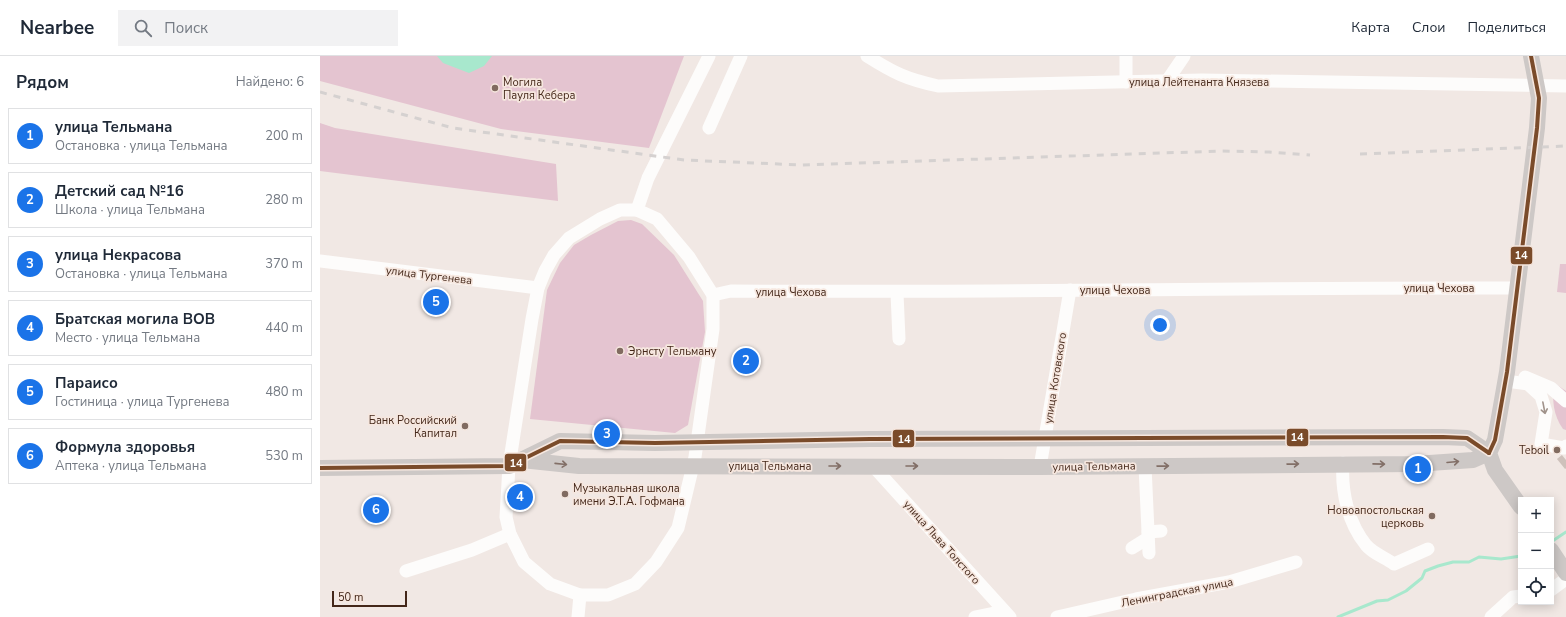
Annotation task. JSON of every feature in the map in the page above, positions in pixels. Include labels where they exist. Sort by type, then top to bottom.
[{"type":"main road","points":[[1518,503],[1495,470],[1489,453],[1495,440],[1506,376],[1518,288],[1536,128],[1539,98],[1531,56]]},
{"type":"main road","name":"улица Тельмана","points":[[515,463],[560,441],[696,442],[1045,438],[1467,438],[1489,453]]},
{"type":"main road","name":"улица Тельмана","points":[[320,468],[515,463],[579,466],[1040,467],[1453,463],[1473,460],[1489,453]]},
{"type":"main road","points":[[1554,555],[1566,573]]},
{"type":"street","points":[[637,210],[648,178],[709,56]]},
{"type":"street","points":[[709,128],[741,56]]},
{"type":"street","name":"улица Лейтенанта Князева","points":[[867,56],[896,74],[914,81],[938,86],[1167,81],[1566,86]]},
{"type":"street","points":[[1126,56],[1126,82]]},
{"type":"street","points":[[1167,81],[1184,56]]},
{"type":"street","points":[[620,210],[637,210],[657,219],[689,257],[713,295],[713,329],[692,466],[678,528],[656,562],[635,584],[608,596],[580,595],[550,584],[524,562],[510,534],[506,517],[515,463],[538,288],[554,255],[569,238],[600,219],[620,210]]},
{"type":"street","name":"улица Тургенева","points":[[320,262],[538,288]]},
{"type":"street","name":"улица Чехова","points":[[713,295],[731,292],[897,293],[1070,290],[1518,288]]},
{"type":"street","name":"улица Котовского","points":[[1040,467],[1070,290]]},
{"type":"street","points":[[897,293],[899,339]]},
{"type":"street","points":[[1506,376],[1551,388],[1566,401]]},
{"type":"street","points":[[1506,376],[1528,384],[1541,396],[1546,412],[1541,444],[1564,448],[1566,446]]},
{"type":"street","points":[[1343,463],[1342,480],[1351,522],[1367,546],[1394,564],[1428,549]]},
{"type":"street","name":"улица Льва Толстого","points":[[873,466],[1007,614]]},
{"type":"street","points":[[1145,466],[1152,534],[1149,553]]},
{"type":"street","points":[[406,571],[472,550],[510,534]]},
{"type":"street","points":[[1132,548],[1152,534]]},
{"type":"street","name":"Ленинградская улица","points":[[1057,617],[1136,599],[1229,582],[1296,562]]},
{"type":"street","points":[[1554,588],[1566,579]]},
{"type":"street","points":[[578,617],[580,595]]},
{"type":"street","points":[[1491,617],[1513,597],[1518,596]]},
{"type":"street","points":[[975,617],[1007,614]]},
{"type":"shaded area","points":[[320,56],[684,56],[649,148],[501,129],[320,81]]},
{"type":"shaded area","points":[[437,56],[492,56],[484,66],[469,73],[443,63]]},
{"type":"shaded area","points":[[320,123],[335,128],[556,164],[558,201],[320,171]]},
{"type":"shaded area","points":[[631,220],[642,224],[674,255],[703,301],[705,332],[688,425],[675,433],[530,419],[547,290],[560,263],[574,245],[618,221]]},
{"type":"shaded area","points":[[1560,264],[1566,264],[1566,293],[1557,292]]},
{"type":"shaded area","points":[[1554,383],[1566,391],[1566,430],[1563,429],[1555,413],[1553,401]]},
{"type":"waterway","points":[[1554,540],[1566,532]]},
{"type":"waterway","points":[[1338,617],[1377,601],[1388,600],[1406,591],[1422,578],[1425,571],[1438,566],[1453,562],[1469,562],[1479,557],[1501,559],[1518,556]]},
{"type":"tunnel","points":[[1561,464],[1566,460]]},
{"type":"railway","points":[[320,92],[453,128],[684,160],[802,165],[1222,151],[1310,155]]},
{"type":"railway","points":[[1360,154],[1566,146]]},
{"type":"transit line","name":"14","points":[[1489,453],[1495,440],[1507,372],[1537,128],[1539,98],[1531,56]]},
{"type":"transit line","name":"14","points":[[320,468],[509,466],[560,441],[655,443],[870,439],[1443,437],[1467,438],[1489,453]]},
{"type":"place","name":"Могила Пауля Кебера","points":[[495,88]]},
{"type":"place","name":"Параисо","points":[[436,302]]},
{"type":"place","name":"Эрнсту Тельману","points":[[620,351]]},
{"type":"place","name":"Детский сад №16","points":[[746,361]]},
{"type":"place","name":"Банк Российский Капитал","points":[[465,426]]},
{"type":"place","name":"улица Некрасова","points":[[607,434]]},
{"type":"place","name":"Teboil","points":[[1557,450]]},
{"type":"place","name":"улица Тельмана","points":[[1418,469]]},
{"type":"place","name":"Музыкальная школа имени Э.Т.А. Гофмана","points":[[565,494]]},
{"type":"place","name":"Братская могила ВОВ","points":[[520,497]]},
{"type":"place","name":"Формула здоровья","points":[[376,510]]},
{"type":"place","name":"Новоапостольская церковь","points":[[1432,516]]}]
